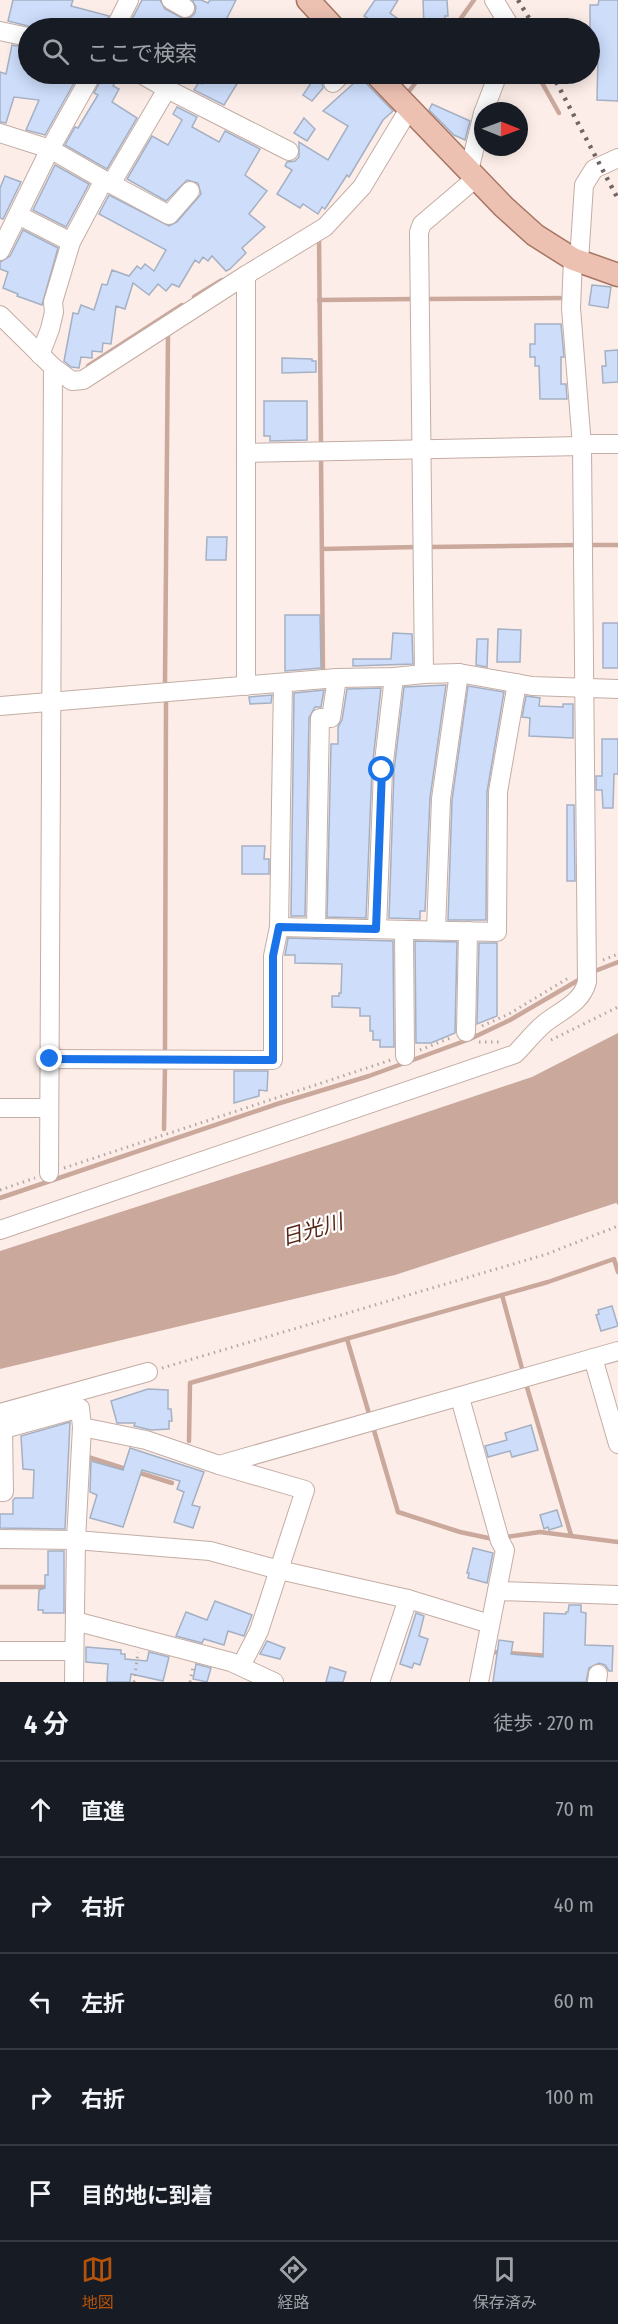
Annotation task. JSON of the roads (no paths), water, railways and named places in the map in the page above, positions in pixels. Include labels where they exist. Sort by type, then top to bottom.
[{"type":"main road","points":[[308,0],[325,18]]},
{"type":"main road","points":[[385,84],[535,235],[576,260],[618,275]]},
{"type":"street","points":[[120,18],[129,0]]},
{"type":"street","points":[[495,0],[505,18]]},
{"type":"street","points":[[0,31],[18,35]]},
{"type":"street","points":[[0,251],[10,222],[86,84]]},
{"type":"street","points":[[158,84],[289,151]]},
{"type":"street","points":[[487,102],[494,84]]},
{"type":"street","points":[[49,1173],[51,702],[47,361],[50,329],[54,312],[53,302],[71,242],[167,89]]},
{"type":"street","points":[[0,315],[47,361],[72,381],[83,380],[325,227],[362,187],[409,109]]},
{"type":"street","points":[[0,133],[50,149],[169,215],[190,191]]},
{"type":"street","points":[[424,674],[418,232],[422,224],[473,174],[476,156]]},
{"type":"street","points":[[0,1230],[515,1054],[543,1024],[579,1000],[587,982],[585,689],[582,445],[571,308],[584,185],[594,170],[618,158]]},
{"type":"street","points":[[10,222],[71,242]]},
{"type":"street","points":[[246,275],[246,686]]},
{"type":"street","points":[[246,453],[422,451],[618,444]]},
{"type":"street","points":[[0,706],[337,678],[459,673],[517,683],[585,689],[618,689]]},
{"type":"street","points":[[436,930],[441,798],[459,673]]},
{"type":"street","points":[[376,929],[382,770],[394,677]]},
{"type":"street","points":[[316,928],[320,718],[331,718],[337,678]]},
{"type":"street","points":[[50,1059],[273,1060],[273,956],[279,927],[284,683]]},
{"type":"street","points":[[279,927],[497,932],[498,792],[517,683]]},
{"type":"street","points":[[404,930],[405,1056]]},
{"type":"street","points":[[465,1032],[468,931]]},
{"type":"street","points":[[0,1108],[50,1108]]},
{"type":"street","points":[[219,1465],[618,1351]]},
{"type":"street","points":[[593,1358],[618,1444]]},
{"type":"street","points":[[1,1424],[148,1372]]},
{"type":"street","points":[[460,1398],[500,1541],[505,1550],[479,1682]]},
{"type":"street","points":[[1,1424],[80,1408],[82,1427],[76,1540],[74,1682]]},
{"type":"street","points":[[0,1492],[4,1492],[1,1424]]},
{"type":"street","points":[[82,1427],[146,1440],[219,1465],[305,1490],[259,1631],[241,1666]]},
{"type":"street","points":[[0,1539],[76,1540],[210,1551],[279,1570],[408,1599],[490,1624]]},
{"type":"street","points":[[497,1591],[618,1595]]},
{"type":"street","points":[[380,1682],[408,1599]]},
{"type":"street","points":[[75,1621],[241,1666],[274,1682]]},
{"type":"street","points":[[0,1651],[74,1651]]},
{"type":"water","name":"日光川","points":[[618,1033],[618,1205],[616,1203],[395,1275],[0,1369],[0,1251],[532,1077]]},
{"type":"waterway","points":[[461,18],[474,0]]},
{"type":"waterway","points":[[410,90],[414,84]]},
{"type":"waterway","points":[[543,84],[559,113]]},
{"type":"waterway","points":[[319,238],[321,443]]},
{"type":"waterway","points":[[194,297],[222,280]]},
{"type":"waterway","points":[[424,299],[565,298]]},
{"type":"waterway","points":[[319,300],[415,299]]},
{"type":"waterway","points":[[88,366],[182,305]]},
{"type":"waterway","points":[[165,682],[168,333]]},
{"type":"waterway","points":[[321,458],[323,671]]},
{"type":"waterway","points":[[429,547],[576,545]]},
{"type":"waterway","points":[[591,545],[618,545]]},
{"type":"waterway","points":[[322,549],[417,547]]},
{"type":"waterway","points":[[165,1051],[166,699]]},
{"type":"waterway","points":[[595,971],[618,962]]},
{"type":"waterway","points":[[0,1198],[277,1104],[369,1076],[470,1039],[510,1020],[582,978]]},
{"type":"waterway","points":[[164,1129],[165,1067]]},
{"type":"waterway","points":[[189,1441],[190,1383],[548,1282],[614,1259],[618,1272]]},
{"type":"waterway","points":[[502,1295],[523,1372]]},
{"type":"waterway","points":[[347,1339],[370,1417]]},
{"type":"waterway","points":[[526,1384],[571,1535]]},
{"type":"waterway","points":[[373,1427],[398,1512],[460,1532],[493,1539]]},
{"type":"waterway","points":[[88,1460],[88,1457],[129,1470]]},
{"type":"waterway","points":[[137,1472],[172,1483]]},
{"type":"waterway","points":[[506,1537],[540,1532],[618,1542]]},
{"type":"waterway","points":[[0,1587],[50,1587]]},
{"type":"waterway","points":[[492,1652],[549,1656]]},
{"type":"railway","points":[[518,0],[529,18]]},
{"type":"railway","points":[[557,84],[618,199]]}]
